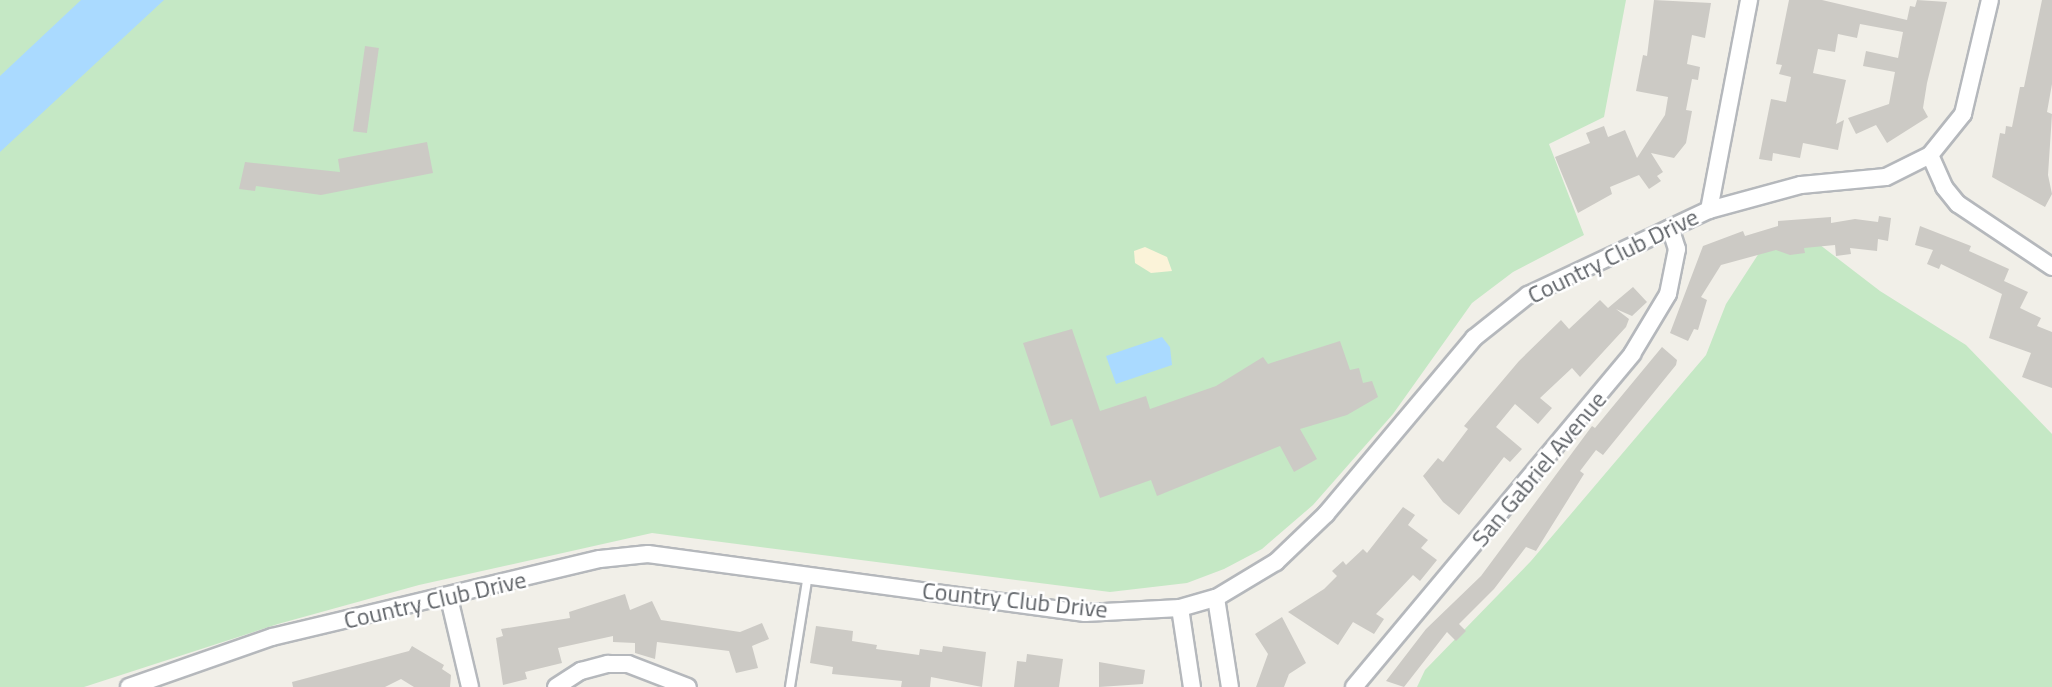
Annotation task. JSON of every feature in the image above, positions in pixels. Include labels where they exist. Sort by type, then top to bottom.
[{"type":"street","points":[[1709,210],[1749,0]]},
{"type":"street","name":"Country Club Drive","points":[[129,687],[272,637],[449,598],[600,559],[648,554],[1085,613],[1180,608],[1216,598],[1276,562],[1326,514],[1485,329],[1528,295],[1569,272],[1709,210],[1801,185],[1886,177],[1930,155],[1963,114],[1990,0]]},
{"type":"street","points":[[1930,155],[1944,187],[1958,204],[2052,267]]},
{"type":"street","name":"San Gabriel Avenue","points":[[1354,687],[1633,354],[1668,294],[1677,249],[1670,228]]},
{"type":"street","points":[[449,598],[470,687]]},
{"type":"street","points":[[1216,598],[1230,687]]},
{"type":"street","points":[[1180,608],[1192,687]]},
{"type":"street","points":[[556,687],[581,671],[618,664],[688,687]]},
{"type":"lane","points":[[790,687],[808,575]]},
{"type":"green space","points":[[0,0],[1626,0],[1604,117],[1549,144],[1584,235],[1513,272],[1472,303],[1393,414],[1313,505],[1262,549],[1224,569],[1187,583],[1110,592],[652,533],[419,585],[278,624],[84,687],[0,687]]},
{"type":"green space","points":[[1811,238],[1880,291],[1966,345],[2052,434],[2052,687],[1417,687],[1425,670],[1531,561],[1706,355],[1726,304],[1761,250]]},
{"type":"sand","points":[[1145,247],[1167,257],[1172,271],[1151,273],[1135,263],[1134,251]]},
{"type":"water","points":[[81,0],[164,0],[0,152],[0,76]]},
{"type":"water","points":[[1162,337],[1170,347],[1172,365],[1116,384],[1106,356]]},
{"type":"building","points":[[1654,0],[1711,3],[1705,38],[1692,35],[1687,64],[1700,67],[1698,80],[1692,79],[1686,110],[1692,111],[1686,143],[1674,158],[1651,153],[1663,172],[1657,176],[1661,181],[1649,189],[1639,175],[1610,187],[1612,194],[1578,213],[1555,157],[1590,143],[1586,133],[1604,126],[1608,137],[1625,130],[1637,158],[1665,115],[1668,97],[1636,91],[1643,55],[1647,56]]},
{"type":"building","points":[[1789,0],[1822,0],[1907,20],[1910,6],[1915,7],[1917,0],[1947,2],[1927,83],[1923,108],[1928,117],[1887,143],[1876,125],[1856,134],[1848,118],[1889,104],[1895,72],[1863,66],[1866,51],[1898,58],[1903,32],[1860,24],[1857,38],[1838,34],[1835,52],[1818,49],[1813,73],[1846,80],[1836,124],[1844,120],[1838,150],[1803,143],[1800,158],[1773,153],[1772,161],[1759,159],[1771,99],[1786,102],[1791,77],[1779,74],[1782,65],[1776,64]]},
{"type":"building","points":[[2042,0],[2052,0],[2052,84],[2047,112],[2052,114],[2048,175],[2052,194],[2045,207],[1992,177],[2000,133],[2005,134],[2006,126],[2012,127],[2020,87],[2024,87]]},
{"type":"building","points":[[365,46],[379,48],[367,133],[353,131]]},
{"type":"building","points":[[427,142],[433,173],[321,195],[256,186],[255,191],[239,189],[245,162],[340,172],[338,159]]},
{"type":"building","points":[[1879,216],[1891,218],[1888,241],[1878,239],[1877,251],[1850,248],[1851,254],[1836,256],[1835,245],[1804,248],[1805,253],[1790,255],[1776,250],[1721,265],[1701,297],[1707,300],[1698,330],[1694,329],[1688,341],[1670,333],[1703,246],[1743,231],[1745,236],[1778,226],[1778,221],[1831,217],[1831,223],[1855,219],[1878,222]]},
{"type":"building","points":[[1920,226],[1971,246],[1969,251],[2009,269],[2004,281],[2028,292],[2020,308],[2041,318],[2037,326],[2052,332],[2052,388],[2022,377],[2031,353],[1989,338],[2002,294],[1941,264],[1939,269],[1927,264],[1933,250],[1915,245]]},
{"type":"building","points":[[1633,287],[1647,302],[1632,316],[1616,309],[1629,319],[1626,327],[1580,377],[1572,368],[1540,398],[1552,408],[1538,424],[1515,404],[1496,427],[1522,449],[1510,462],[1504,457],[1459,515],[1443,502],[1423,476],[1438,458],[1443,462],[1468,429],[1464,426],[1519,361],[1561,320],[1569,329],[1600,300],[1608,308]]},
{"type":"building","points":[[1072,329],[1100,411],[1146,396],[1150,409],[1216,386],[1263,357],[1268,364],[1340,341],[1350,370],[1359,368],[1363,383],[1372,381],[1378,397],[1347,415],[1300,429],[1317,459],[1294,472],[1280,446],[1157,496],[1151,480],[1100,498],[1072,419],[1051,426],[1023,343]]},
{"type":"building","points":[[1662,347],[1677,360],[1676,365],[1603,455],[1596,450],[1580,471],[1584,474],[1536,551],[1526,547],[1494,589],[1459,624],[1466,631],[1456,641],[1447,632],[1404,687],[1386,681],[1426,629],[1481,576],[1592,426],[1595,428]]},
{"type":"building","points":[[1403,507],[1415,515],[1408,525],[1428,540],[1421,548],[1437,560],[1420,581],[1413,575],[1376,614],[1384,619],[1374,634],[1353,622],[1338,645],[1288,612],[1324,589],[1337,576],[1332,571],[1343,561],[1346,565],[1363,549],[1367,553]]},
{"type":"building","points":[[625,594],[630,610],[652,601],[661,620],[740,632],[762,623],[769,639],[752,646],[758,668],[736,673],[729,651],[657,642],[655,659],[635,653],[635,643],[613,642],[613,636],[558,648],[562,663],[525,672],[527,679],[503,685],[496,638],[503,636],[501,629],[570,618],[569,612]]},
{"type":"building","points":[[1282,617],[1306,663],[1289,674],[1284,687],[1256,687],[1268,654],[1255,634]]},
{"type":"building","points":[[816,626],[853,631],[852,641],[877,645],[876,649],[919,655],[920,649],[942,652],[943,646],[986,652],[982,687],[931,677],[930,687],[901,687],[902,681],[832,674],[833,667],[810,663]]},
{"type":"building","points":[[412,646],[444,665],[442,669],[451,675],[450,687],[414,687],[401,679],[385,687],[293,687],[292,682],[409,651]]},
{"type":"building","points":[[1027,654],[1063,659],[1059,687],[1014,687],[1017,661],[1026,662]]},
{"type":"building","points":[[1099,662],[1145,670],[1143,684],[1099,687]]}]
